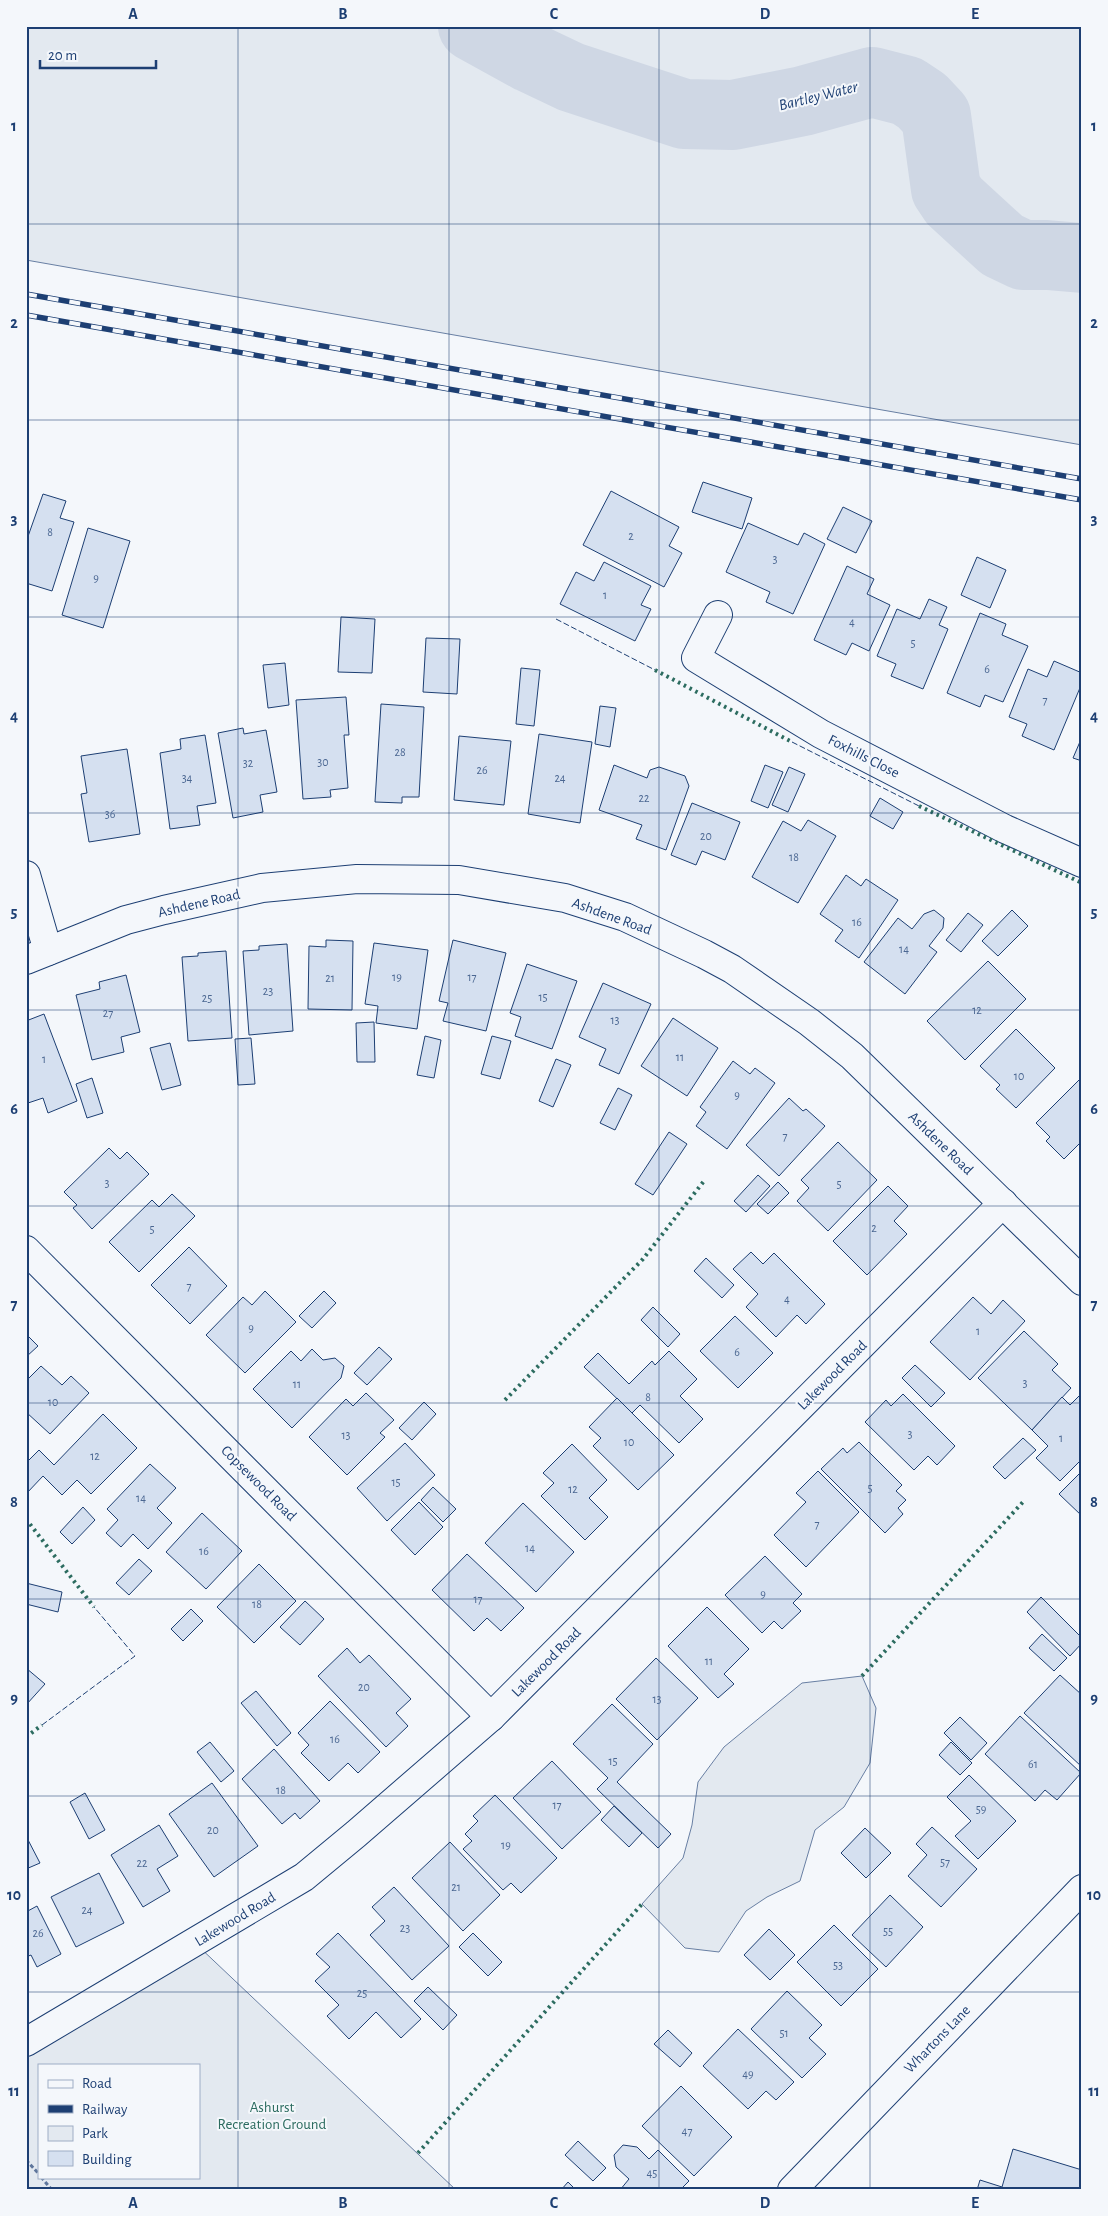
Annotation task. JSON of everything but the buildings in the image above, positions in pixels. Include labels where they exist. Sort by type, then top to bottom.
[{"type":"street","name":"Foxhills Close","points":[[718,615],[696,658],[821,734],[1005,829],[1082,863]]},
{"type":"street","points":[[26,875],[37,955]]},
{"type":"street","name":"Ashdene Road","points":[[37,955],[126,920],[262,888],[357,879],[459,880],[565,898],[625,917],[704,954],[761,989],[852,1056],[1082,1281]]},
{"type":"street","name":"Lakewood Road","points":[[26,2042],[304,1877],[491,1717],[1003,1203]]},
{"type":"street","name":"Copsewood Road","points":[[26,1250],[491,1717]]},
{"type":"street","name":"Whartons Lane","points":[[792,2190],[1082,1889]]},
{"type":"path","points":[[26,2160],[38,2173]]},
{"type":"path","points":[[42,2178],[52,2190]]},
{"type":"green space","points":[[26,26],[1082,26],[1082,248],[1030,239],[980,212],[953,170],[925,88],[903,70],[884,71],[736,105],[691,106],[601,86],[511,47],[502,63],[588,111],[665,138],[845,107],[883,103],[907,112],[916,125],[923,158],[948,212],[1013,274],[1053,285],[1082,286],[1082,445],[26,260]]},
{"type":"green space","points":[[862,1676],[876,1708],[870,1763],[844,1807],[815,1830],[800,1881],[767,1897],[746,1911],[719,1952],[685,1948],[642,1904],[683,1858],[692,1825],[698,1782],[724,1747],[802,1683]]},
{"type":"green space","name":"Ashurst Recreation Ground","points":[[195,1943],[456,2190],[26,2190],[26,2042]]},
{"type":"waterway","name":"Bartley Water","points":[[473,26],[531,58],[571,77],[684,114],[733,115],[803,101],[872,82],[907,91],[922,101],[936,116],[946,189],[954,201],[1002,245],[1023,255],[1082,258]]},
{"type":"railway","points":[[26,294],[1082,479]]},
{"type":"railway","points":[[26,315],[1082,500]]},
{"type":"hedge","points":[[655,670],[792,742]]},
{"type":"hedge","points":[[919,806],[1082,883]]},
{"type":"hedge","points":[[505,1400],[643,1259],[704,1181]]},
{"type":"hedge","points":[[862,1676],[1023,1502]]},
{"type":"hedge","points":[[26,1519],[94,1607]]},
{"type":"hedge","points":[[26,1737],[42,1725]]},
{"type":"hedge","points":[[418,2153],[642,1904]]},
{"type":"fence","points":[[556,619],[655,670]]},
{"type":"fence","points":[[792,742],[919,806]]},
{"type":"fence","points":[[42,1725],[135,1656],[94,1607]]}]
